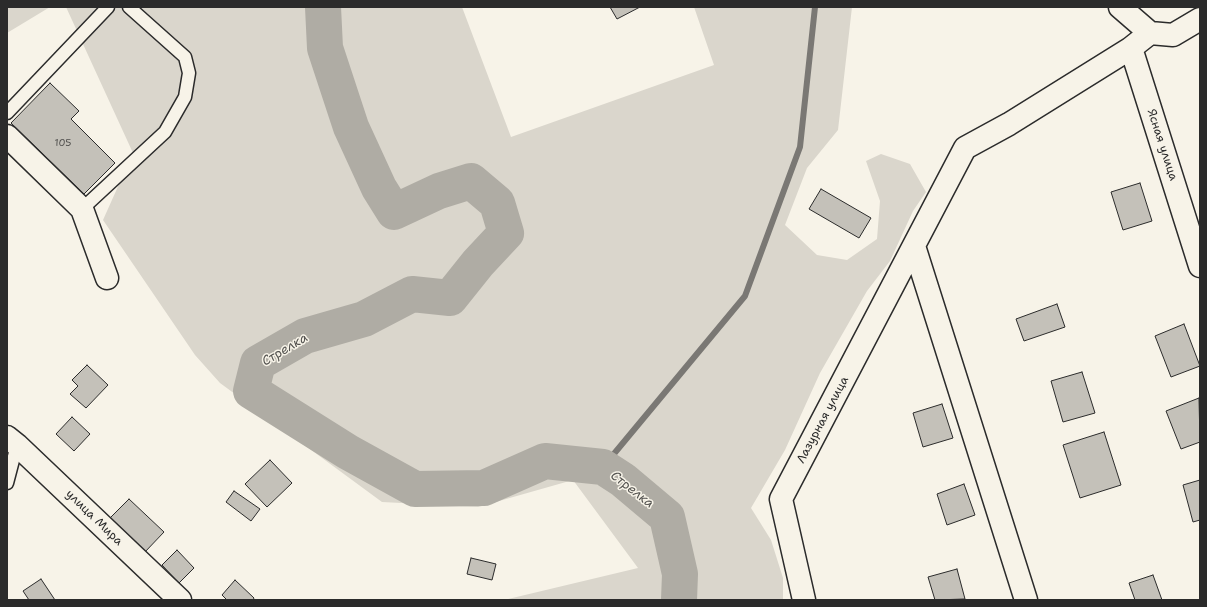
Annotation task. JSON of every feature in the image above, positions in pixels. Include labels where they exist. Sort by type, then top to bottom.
[{"type":"street","points":[[1120,7],[1150,33],[1173,35],[1200,19]]},
{"type":"street","points":[[1131,48],[1150,33]]},
{"type":"street","name":"Лазурная улица","points":[[804,600],[781,499],[965,148],[1009,124],[1131,48]]},
{"type":"street","name":"Ясная улица","points":[[1131,48],[1200,266]]},
{"type":"street","points":[[7,136],[82,209],[107,278]]},
{"type":"street","points":[[913,248],[1026,600]]},
{"type":"street","name":"улица Мира","points":[[12,441],[180,600]]},
{"type":"lane","points":[[7,113],[108,7]]},
{"type":"lane","points":[[82,209],[165,132],[185,97],[189,73],[185,57],[129,7]]},
{"type":"lane","points":[[7,483],[12,441]]},
{"type":"shaded area","points":[[7,7],[50,7],[7,33]]},
{"type":"shaded area","points":[[66,7],[462,7],[511,137],[714,65],[694,7],[852,7],[838,130],[807,168],[785,225],[817,255],[847,260],[877,239],[880,201],[866,161],[881,154],[910,164],[926,192],[913,211],[890,261],[867,291],[820,373],[785,450],[751,508],[771,540],[783,578],[783,600],[504,600],[638,568],[573,480],[478,507],[382,502],[220,383],[195,355],[103,220],[133,153]]},
{"type":"building","points":[[610,7],[640,7],[617,19]]},
{"type":"building","points":[[50,83],[79,111],[71,119],[115,163],[84,194],[11,123]]},
{"type":"building","points":[[1140,183],[1152,221],[1123,230],[1111,192]]},
{"type":"building","points":[[821,189],[871,218],[859,238],[809,209]]},
{"type":"building","points":[[1057,304],[1065,327],[1024,341],[1016,319]]},
{"type":"building","points":[[1184,324],[1200,366],[1171,377],[1155,336]]},
{"type":"building","points":[[87,365],[108,385],[86,408],[70,394],[78,386],[72,380]]},
{"type":"building","points":[[1082,372],[1095,413],[1063,422],[1051,381]]},
{"type":"building","points":[[1199,398],[1200,442],[1181,449],[1166,411]]},
{"type":"building","points":[[942,404],[953,438],[923,447],[913,413]]},
{"type":"building","points":[[72,417],[90,434],[74,451],[56,434]]},
{"type":"building","points":[[1104,432],[1121,485],[1080,498],[1063,445]]},
{"type":"building","points":[[270,460],[292,483],[267,507],[245,484]]},
{"type":"building","points":[[1200,480],[1200,520],[1193,522],[1183,485]]},
{"type":"building","points":[[964,484],[975,515],[947,525],[937,494]]},
{"type":"building","points":[[234,491],[260,509],[251,521],[226,502]]},
{"type":"building","points":[[129,499],[164,532],[144,553],[109,519]]},
{"type":"building","points":[[177,550],[194,568],[179,583],[162,565]]},
{"type":"building","points":[[471,558],[496,564],[492,580],[467,574]]},
{"type":"building","points":[[957,569],[965,599],[935,600],[928,577]]},
{"type":"building","points":[[1153,575],[1162,600],[1135,600],[1129,583]]},
{"type":"building","points":[[41,579],[55,600],[29,600],[23,591]]},
{"type":"building","points":[[235,580],[254,598],[253,600],[227,600],[222,595]]},
{"type":"waterway","name":"Стрелка","points":[[323,7],[325,48],[351,127],[379,188],[394,212],[439,191],[471,181],[497,203],[506,233],[478,263],[450,298],[412,294],[364,319],[305,336],[258,363],[251,391],[348,452],[415,489],[484,488],[545,461],[603,467],[623,480],[667,517],[680,574],[679,600]]},
{"type":"waterway","points":[[603,467],[745,296],[800,147],[815,7]]}]
